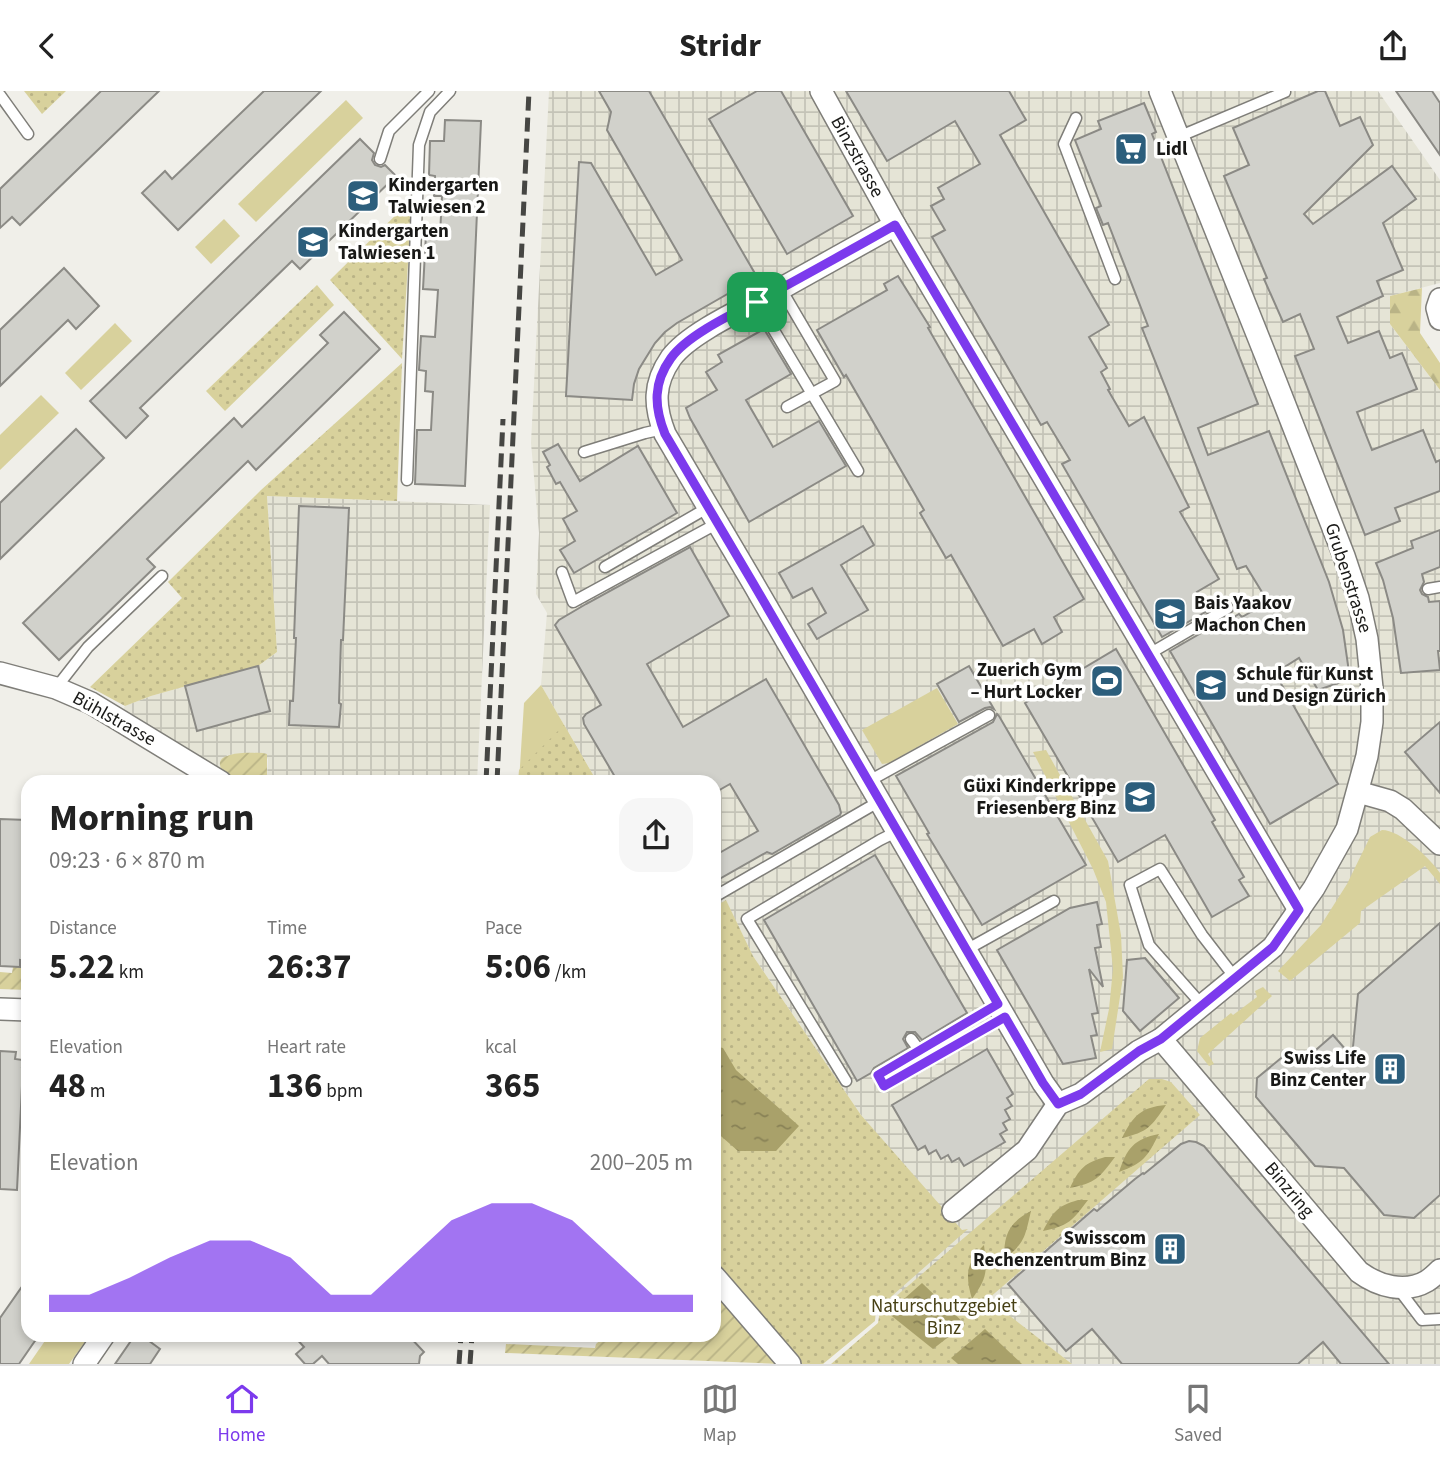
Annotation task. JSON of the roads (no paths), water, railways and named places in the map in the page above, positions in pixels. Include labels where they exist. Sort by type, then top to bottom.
[{"type":"street","name":"Binzstrasse","points":[[821,91],[895,225],[1299,910]]},
{"type":"street","name":"Grubenstrasse","points":[[953,1211],[1027,1150],[1058,1104],[1081,1094],[1139,1051],[1161,1039],[1273,947],[1331,859],[1346,829],[1367,756],[1373,688],[1358,597],[1160,91]]},
{"type":"street","points":[[895,225],[703,332],[677,351],[662,373],[656,408],[661,423],[713,515],[1043,1083],[1058,1104]]},
{"type":"street","points":[[1440,299],[1437,308],[1440,319]]},
{"type":"street","name":"Bühlstrasse","points":[[0,673],[56,688],[91,703],[210,775]]},
{"type":"street","points":[[1358,792],[1390,801],[1403,809],[1440,844]]},
{"type":"street","points":[[0,1009],[21,1010]]},
{"type":"street","name":"Binzring","points":[[1161,1039],[1351,1264],[1367,1278],[1397,1287]]},
{"type":"street","points":[[1397,1287],[1428,1281],[1440,1270]]},
{"type":"street","points":[[721,1284],[790,1364]]},
{"type":"street","points":[[84,1364],[99,1342]]},
{"type":"lane","points":[[380,159],[389,131],[429,91]]},
{"type":"lane","points":[[407,480],[419,145],[430,112],[450,91]]},
{"type":"lane","points":[[1178,137],[1285,92]]},
{"type":"lane","points":[[0,95],[28,134]]},
{"type":"lane","points":[[1076,118],[1064,144],[1115,279]]},
{"type":"lane","points":[[780,289],[835,381],[787,407]]},
{"type":"lane","points":[[757,302],[858,471]]},
{"type":"lane","points":[[584,452],[645,433],[661,423]]},
{"type":"lane","points":[[605,567],[713,515]]},
{"type":"lane","points":[[562,572],[573,602],[713,515]]},
{"type":"lane","points":[[56,688],[88,647],[162,576]]},
{"type":"lane","points":[[1428,589],[1440,587]]},
{"type":"lane","points":[[1149,654],[1228,608]]},
{"type":"lane","points":[[869,781],[989,715]]},
{"type":"lane","points":[[721,893],[880,800]]},
{"type":"lane","points":[[846,1081],[747,919],[898,831]]},
{"type":"lane","points":[[1203,1006],[1149,945],[1130,885],[1160,869],[1202,935],[1236,979]]},
{"type":"lane","points":[[966,950],[1054,901]]},
{"type":"lane","points":[[1001,1011],[884,1086],[876,1073],[920,1051],[1001,1011]]},
{"type":"lane","points":[[911,1039],[920,1051]]},
{"type":"lane","points":[[1397,1287],[1422,1321],[1440,1319]]},
{"type":"water","points":[[721,1048],[736,1070],[799,1126],[776,1151],[738,1151],[721,1136]]},
{"type":"water","points":[[1166,1105],[1148,1127],[1122,1138],[1139,1114],[1150,1108]]},
{"type":"water","points":[[1159,1134],[1144,1158],[1119,1172],[1125,1157],[1137,1142]]},
{"type":"water","points":[[1105,1157],[1115,1157],[1101,1175],[1091,1182],[1070,1188],[1083,1168]]},
{"type":"water","points":[[1078,1200],[1088,1200],[1074,1217],[1059,1227],[1043,1231],[1056,1211]]},
{"type":"water","points":[[1031,1211],[1023,1239],[1004,1259],[1006,1236],[1012,1225]]},
{"type":"water","points":[[984,1245],[985,1273],[972,1299],[968,1283],[970,1264]]},
{"type":"water","points":[[922,1283],[965,1324],[933,1349],[888,1313]]},
{"type":"water","points":[[985,1329],[1022,1364],[958,1364],[951,1358]]},
{"type":"railway","points":[[497,775],[529,91]]},
{"type":"railway","points":[[486,775],[503,419]]},
{"type":"railway","points":[[459,1364],[461,1342]]},
{"type":"railway","points":[[470,1364],[472,1342]]},
{"type":"place","name":"Lidl","points":[[1131,149]]},
{"type":"place","name":"Kindergarten Talwiesen 2","points":[[363,196]]},
{"type":"place","name":"Kindergarten Talwiesen 1","points":[[313,242]]},
{"type":"place","name":"Bais Yaakov Machon Chen","points":[[1170,614]]},
{"type":"place","name":"Zuerich Gym – Hurt Locker","points":[[1107,681]]},
{"type":"place","name":"Schule für Kunst und Design Zürich","points":[[1211,685]]},
{"type":"place","name":"Güxi Kinderkrippe Friesenberg Binz","points":[[1140,797]]},
{"type":"place","name":"Swiss Life Binz Center","points":[[1390,1069]]},
{"type":"place","name":"Swisscom Rechenzentrum Binz","points":[[1170,1249]]},
{"type":"park label","name":"Naturschutzgebiet Binz","points":[[944,1317]]}]
